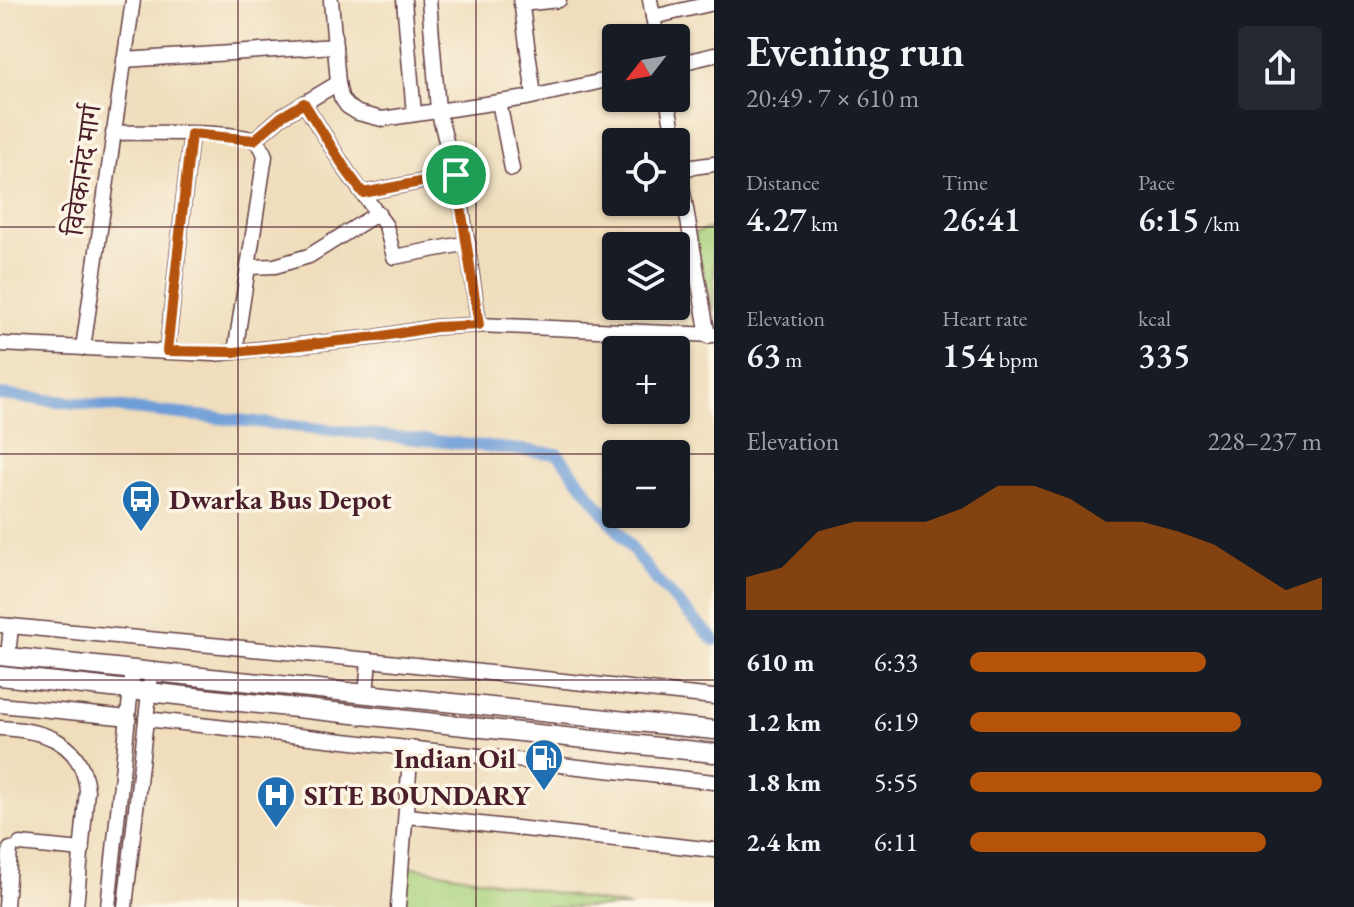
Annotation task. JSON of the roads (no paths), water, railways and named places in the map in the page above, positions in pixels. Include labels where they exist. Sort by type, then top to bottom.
[{"type":"main road","points":[[4,656],[714,730]]},
{"type":"main road","points":[[0,676],[714,753]]},
{"type":"street","name":"विवेकानंद मार्ग","points":[[83,348],[133,0]]},
{"type":"street","points":[[331,0],[341,97],[347,106],[358,113],[382,119],[534,96],[602,81]]},
{"type":"street","points":[[404,0],[414,114]]},
{"type":"street","points":[[429,0],[438,110],[456,175],[479,325]]},
{"type":"street","points":[[534,96],[521,2],[559,0]]},
{"type":"street","points":[[650,0],[654,24]]},
{"type":"street","points":[[653,17],[714,3]]},
{"type":"street","points":[[124,60],[335,46]]},
{"type":"street","points":[[690,61],[714,55]]},
{"type":"street","points":[[254,140],[281,117],[338,83]]},
{"type":"street","points":[[499,102],[512,169]]},
{"type":"street","points":[[304,103],[386,226],[394,257],[468,243]]},
{"type":"street","points":[[113,133],[191,134],[254,140],[261,146],[265,156],[235,352]]},
{"type":"street","points":[[167,351],[191,134]]},
{"type":"street","points":[[690,167],[714,164]]},
{"type":"street","points":[[363,193],[456,175]]},
{"type":"street","points":[[249,267],[275,266],[301,259],[378,213]]},
{"type":"street","points":[[0,344],[235,352],[377,337],[436,327],[479,325],[711,336],[688,216]]},
{"type":"street","points":[[4,656],[5,626],[369,660],[714,697]]},
{"type":"street","points":[[366,694],[369,660]]},
{"type":"street","points":[[108,907],[129,718],[140,690],[142,670]]},
{"type":"street","points":[[125,907],[146,719],[140,690]]},
{"type":"street","points":[[0,705],[129,718]]},
{"type":"street","points":[[52,737],[56,711]]},
{"type":"street","points":[[146,719],[714,782]]},
{"type":"street","points":[[0,728],[37,731],[52,737],[65,746],[86,778],[76,907]]},
{"type":"street","points":[[570,737],[570,765]]},
{"type":"street","points":[[398,907],[408,816],[411,748]]},
{"type":"street","points":[[408,816],[714,850]]},
{"type":"street","points":[[11,847],[82,850]]},
{"type":"street","points":[[0,887],[11,847]]},
{"type":"street","points":[[6,907],[11,847]]},
{"type":"waterway","points":[[0,395],[558,454],[658,582],[714,640]]},
{"type":"place","name":"Dwarka Bus Depot","points":[[141,533]]},
{"type":"place","name":"Indian Oil","points":[[544,792]]},
{"type":"place","name":"SITE BOUNDARY","points":[[276,829]]}]
